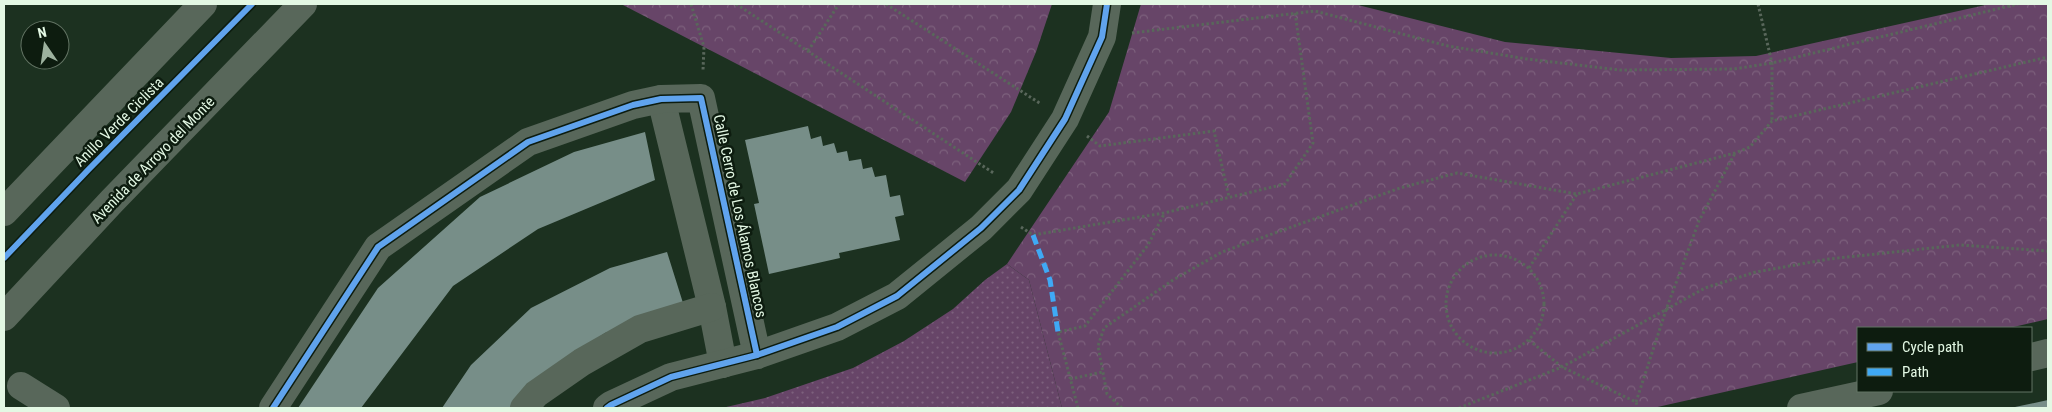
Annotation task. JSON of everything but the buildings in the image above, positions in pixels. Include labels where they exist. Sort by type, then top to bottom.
[{"type":"street","points":[[4,212],[204,4]]},
{"type":"street","name":"Avenida de Arroyo del Monte","points":[[4,317],[112,201],[303,4]]},
{"type":"street","points":[[607,408],[671,377],[757,355],[837,327],[897,296],[981,228],[1019,190],[1065,119],[1102,37],[1107,4]]},
{"type":"street","name":"Calle Cerro de Los Álamos Blancos","points":[[273,408],[378,247],[528,142],[633,105],[661,99],[701,98],[757,355]]},
{"type":"street","points":[[661,99],[712,307],[723,364]]},
{"type":"street","points":[[524,408],[536,394],[582,362],[640,329],[712,307]]},
{"type":"street","points":[[2032,357],[2048,353]]},
{"type":"street","points":[[21,386],[56,408]]},
{"type":"street","points":[[1801,408],[1874,392]]},
{"type":"path","points":[[692,4],[704,47],[701,98]]},
{"type":"path","points":[[736,4],[1019,190]]},
{"type":"path","points":[[808,51],[839,4]]},
{"type":"path","points":[[886,4],[1065,119],[1100,146],[1214,131],[1229,197]]},
{"type":"path","points":[[1758,4],[1772,63],[1772,120]]},
{"type":"path","points":[[1102,37],[1314,11],[1448,46],[1528,59],[1620,70],[1734,68],[1772,63],[2018,4]]},
{"type":"path","points":[[998,210],[1032,235],[1164,213],[1285,184],[1313,143],[1295,12]]},
{"type":"path","points":[[1122,408],[1107,394],[1098,346],[1104,328],[1174,280],[1222,252],[1400,188],[1456,174],[1577,194],[1750,147],[1772,120],[2048,58]]},
{"type":"path","points":[[1638,408],[1636,402],[1666,310],[1699,221],[1735,152]]},
{"type":"path","points":[[1529,268],[1577,194]]},
{"type":"path","points":[[1078,408],[1058,332],[1085,326],[1148,245],[1164,213]]},
{"type":"path","points":[[1459,408],[1562,367],[1705,288],[1756,272],[1829,259],[1960,245],[2048,251]]},
{"type":"path","points":[[1491,255],[1508,256],[1529,268],[1541,286],[1544,301],[1543,315],[1538,328],[1529,340],[1514,349],[1498,353],[1473,348],[1465,344],[1453,332],[1447,316],[1445,298],[1450,282],[1460,268],[1475,258],[1491,255]]},
{"type":"path","points":[[1529,340],[1562,367],[1636,402]]},
{"type":"path","points":[[1070,379],[1103,372]]},
{"type":"green space","points":[[621,4],[1052,4],[1036,52],[1011,112],[965,182]]},
{"type":"green space","points":[[1141,4],[1354,4],[1505,42],[1671,58],[1756,56],[1990,4],[2048,4],[2048,319],[2013,327],[1857,327],[1857,362],[1653,408],[1062,408],[1029,280],[1007,264],[1109,112]]},
{"type":"green space","points":[[1007,264],[1029,280],[1062,408],[722,408],[765,398],[853,368],[904,341],[953,309],[985,280]]},
{"type":"marked path","points":[[1033,235],[1050,280],[1058,332]]},
{"type":"cycle path","name":"Anillo Verde Ciclista","points":[[4,258],[252,4]]},
{"type":"cycle path","points":[[607,408],[671,377],[757,355],[837,327],[897,296],[981,228],[1019,190],[1065,119],[1102,37],[1107,4]]},
{"type":"cycle path","points":[[273,408],[378,247],[528,142],[633,105],[661,99],[701,98],[757,355]]}]
